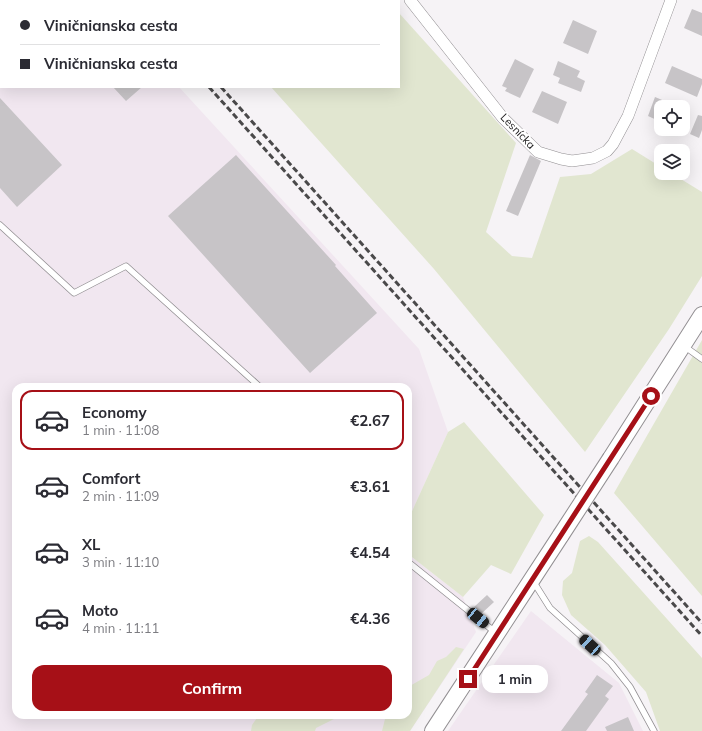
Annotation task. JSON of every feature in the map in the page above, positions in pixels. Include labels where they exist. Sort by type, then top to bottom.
[{"type":"main road","points":[[433,731],[611,458],[702,314]]},
{"type":"street","name":"Lesnícka","points":[[410,0],[503,118],[538,152],[561,159],[572,160],[593,158],[607,151],[613,144],[628,116],[671,0]]},
{"type":"lane","points":[[0,225],[74,293],[126,266],[256,383]]},
{"type":"lane","points":[[683,346],[702,359]]},
{"type":"lane","points":[[412,565],[497,634]]},
{"type":"lane","points":[[532,579],[550,608],[616,669],[630,687],[654,731]]},
{"type":"shaded area","points":[[0,88],[180,88],[419,349],[448,432],[412,511],[412,383],[12,383],[12,719],[412,719],[412,557],[463,597],[476,632],[410,731],[0,731]]},
{"type":"shaded area","points":[[531,611],[619,683],[643,731],[448,731]]},
{"type":"green space","points":[[400,14],[516,143],[486,232],[512,256],[532,258],[560,177],[591,174],[632,149],[654,163],[654,180],[682,180],[702,192],[702,276],[669,329],[585,452],[434,269],[272,88],[400,88]]},
{"type":"green space","points":[[702,340],[702,596],[614,493]]},
{"type":"green space","points":[[464,422],[544,515],[511,574],[491,565],[463,597],[412,557],[412,511],[448,432]]},
{"type":"green space","points":[[589,536],[598,542],[702,658],[702,731],[660,731],[646,692],[605,645],[571,615],[562,595],[563,581],[572,573],[580,541]]},
{"type":"green space","points":[[456,647],[464,649],[410,731],[382,731],[385,719],[412,719],[412,685],[429,675],[437,661],[446,657]]},
{"type":"green space","points":[[256,719],[334,719],[316,728],[315,731],[251,731],[252,725]]},
{"type":"building","points":[[692,9],[702,13],[702,36],[684,28]]},
{"type":"building","points":[[573,20],[597,31],[588,54],[563,43]]},
{"type":"building","points":[[515,59],[534,69],[520,98],[505,91],[507,88],[502,86]]},
{"type":"building","points":[[558,61],[580,71],[577,77],[585,81],[581,92],[558,83],[560,78],[553,75]]},
{"type":"building","points":[[672,66],[702,79],[702,84],[697,97],[665,83]]},
{"type":"building","points":[[114,88],[141,88],[126,101]]},
{"type":"building","points":[[542,91],[567,102],[558,124],[532,112]]},
{"type":"building","points":[[655,97],[662,100],[654,100],[654,119],[648,116]]},
{"type":"building","points":[[0,98],[62,165],[17,207],[0,188]]},
{"type":"building","points":[[698,115],[702,116],[702,130],[699,138],[690,134]]},
{"type":"building","points":[[236,155],[336,265],[335,266],[377,313],[310,373],[168,216]]},
{"type":"building","points":[[530,155],[541,161],[518,216],[506,211]]},
{"type":"building","points":[[487,595],[494,602],[481,614],[474,607]]},
{"type":"building","points":[[597,675],[613,686],[605,696],[609,699],[586,731],[561,731],[588,694],[585,692]]},
{"type":"building","points":[[628,717],[634,731],[607,731],[605,727]]},
{"type":"railway","points":[[210,88],[702,636]]},
{"type":"railway","points":[[222,88],[702,623]]},
{"type":"route","points":[[468,679],[651,396]]}]
